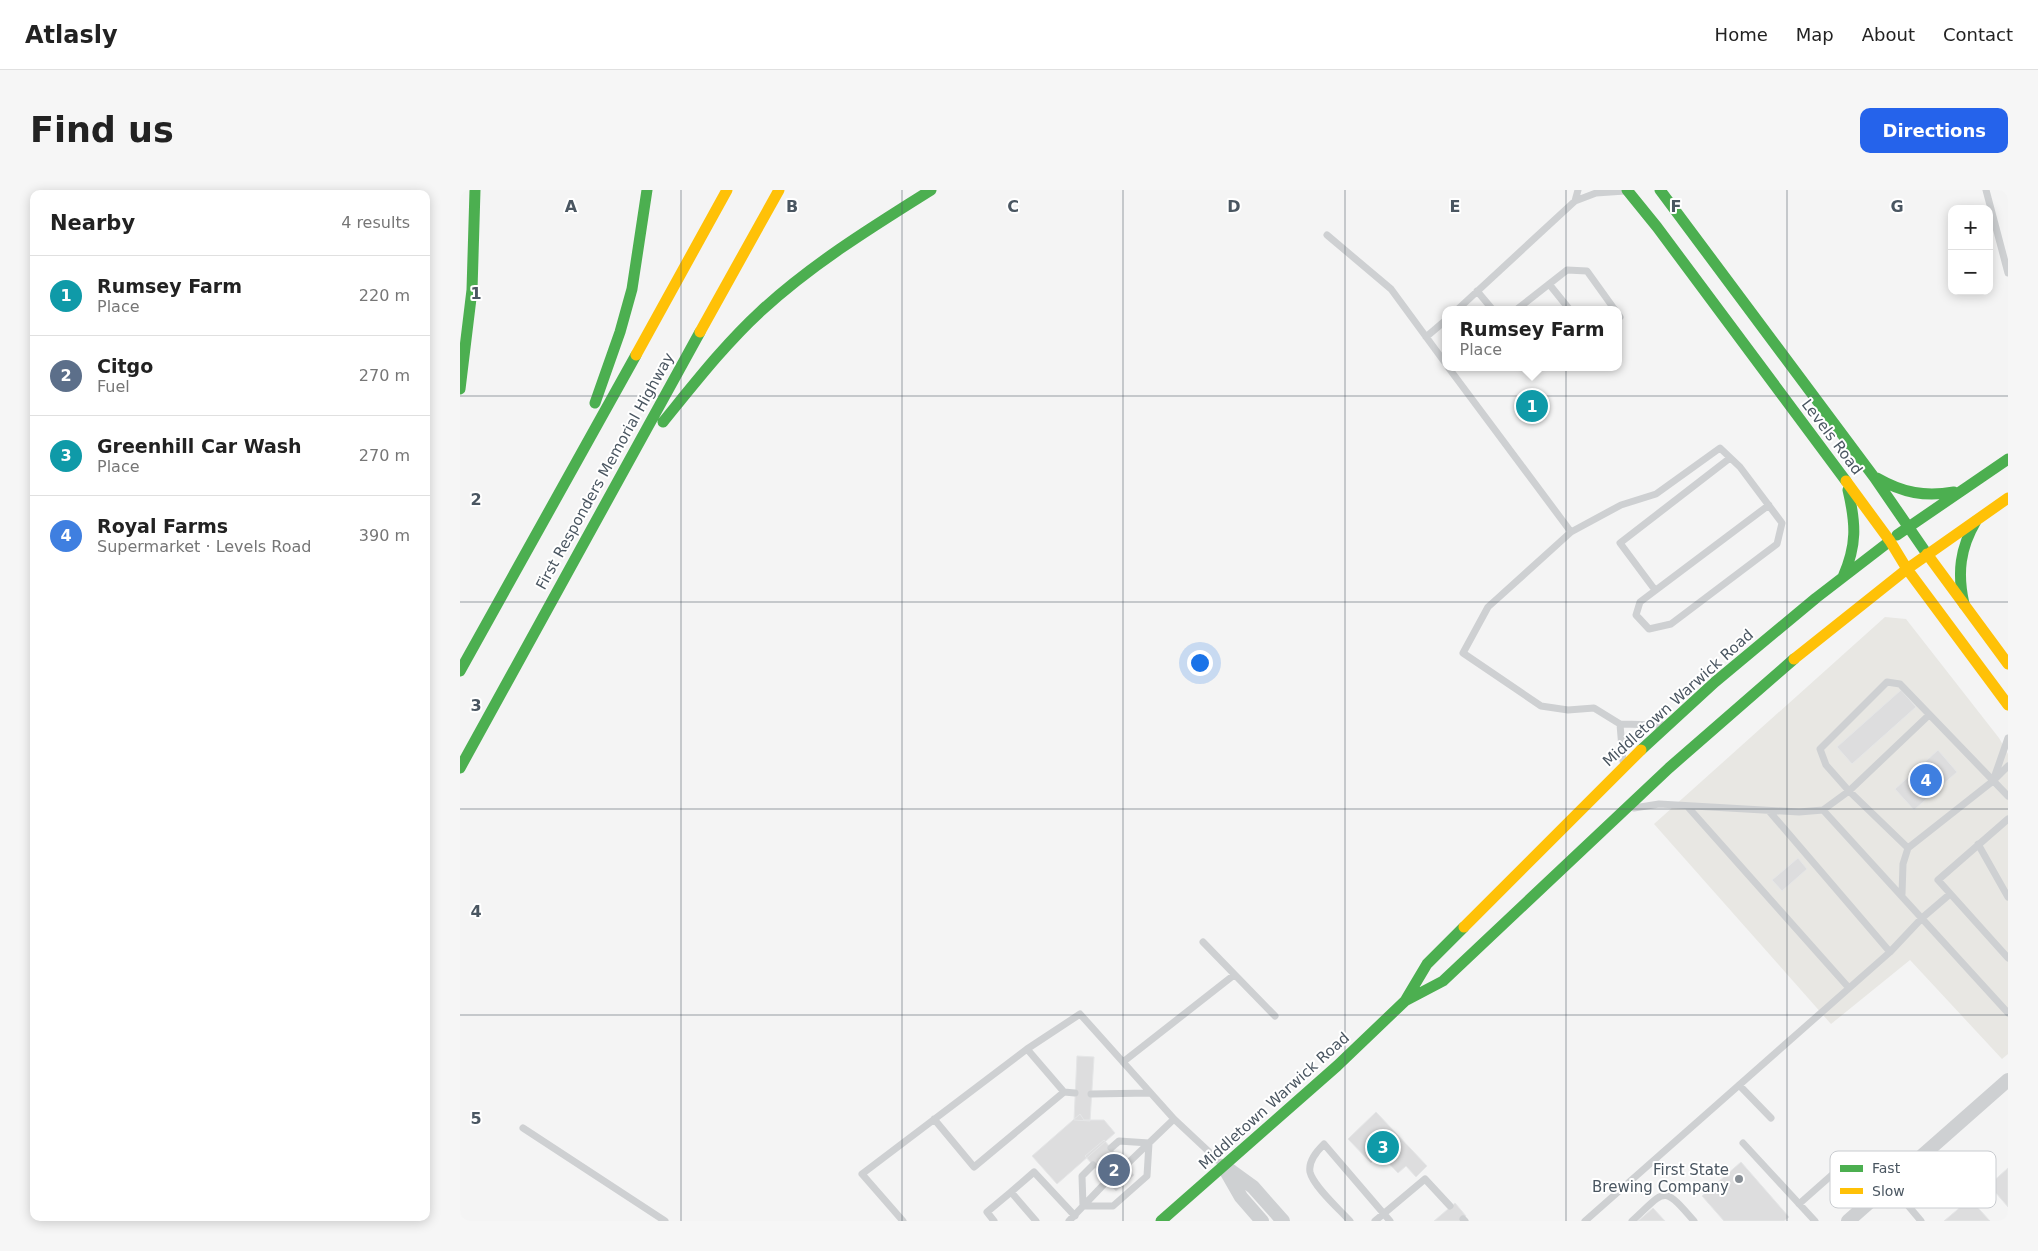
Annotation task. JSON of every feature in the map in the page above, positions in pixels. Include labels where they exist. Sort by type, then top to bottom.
[{"type":"main road","points":[[460,389],[472,296],[475,190]]},
{"type":"main road","points":[[569,474],[618,340],[631,291],[641,238],[646,190]]},
{"type":"main road","name":"First Responders Memorial Highway","points":[[460,671],[727,190]]},
{"type":"main road","name":"First Responders Memorial Highway","points":[[460,768],[779,190]]},
{"type":"main road","points":[[623,470],[701,375],[762,311],[830,256],[932,190]]},
{"type":"main road","name":"Levels Road","points":[[1627,190],[1663,235],[1845,480],[1890,541],[1907,570],[1967,648],[2008,706]]},
{"type":"main road","name":"Levels Road","points":[[1660,190],[1874,477],[1927,554],[2008,664]]},
{"type":"main road","name":"Middletown Warwick Road","points":[[1161,1221],[1337,1066],[1405,1001],[1427,964],[1624,766],[1722,676],[1890,541],[2008,459]]},
{"type":"main road","points":[[1874,477],[1890,487],[1911,495],[1929,496],[1960,491]]},
{"type":"main road","points":[[1843,577],[1851,561],[1856,538],[1855,524],[1845,480]]},
{"type":"main road","name":"Middletown Warwick Road","points":[[1405,1001],[1443,981],[1687,750],[1758,688],[1837,623],[1927,554],[2008,498]]},
{"type":"main road","points":[[1964,604],[1959,579],[1960,560],[1965,541],[1978,519]]},
{"type":"street","points":[[1928,1151],[2008,1080]]},
{"type":"street","points":[[1224,1166],[1241,1197],[1262,1221]]},
{"type":"street","points":[[1224,1166],[1253,1186],[1283,1221]]},
{"type":"street","points":[[1848,1221],[1863,1208]]},
{"type":"lane","points":[[1575,201],[1578,190]]},
{"type":"lane","points":[[1461,306],[1575,201],[1596,193],[1627,190]]},
{"type":"lane","points":[[1986,190],[2008,273]]},
{"type":"lane","points":[[1327,235],[1391,289],[1442,359]]},
{"type":"lane","points":[[1521,306],[1567,270],[1587,271],[1612,306]]},
{"type":"lane","points":[[1549,284],[1567,306]]},
{"type":"lane","points":[[1477,291],[1490,306]]},
{"type":"lane","points":[[1426,337],[1442,323]]},
{"type":"lane","points":[[1451,371],[1571,532]]},
{"type":"lane","points":[[1668,726],[1620,724],[1594,708],[1568,710],[1541,706],[1463,653],[1488,607],[1571,532],[1621,505],[1656,494],[1720,448],[1740,466],[1782,523],[1777,544],[1671,624],[1650,629],[1636,615],[1640,602],[1769,506]]},
{"type":"lane","points":[[1655,590],[1620,542],[1730,458]]},
{"type":"lane","points":[[1908,848],[1849,791],[1826,765],[1820,749],[1887,682],[1900,684],[2008,796]]},
{"type":"lane","points":[[1622,812],[1647,805],[1799,812],[1823,810],[1849,791],[1929,715]]},
{"type":"lane","points":[[1620,724],[1624,766]]},
{"type":"lane","points":[[1993,781],[2008,738]]},
{"type":"lane","points":[[1902,894],[1902,864],[1908,848],[1993,781],[2008,766]]},
{"type":"lane","points":[[1687,806],[1849,988]]},
{"type":"lane","points":[[1823,810],[1902,894],[2008,1012]]},
{"type":"lane","points":[[1768,811],[1890,952]]},
{"type":"lane","points":[[2008,819],[1938,880],[2008,958]]},
{"type":"lane","points":[[1978,844],[2008,897]]},
{"type":"lane","points":[[1586,1221],[1890,952],[1922,918],[1950,894]]},
{"type":"lane","points":[[1203,942],[1275,1016]]},
{"type":"lane","points":[[1123,1062],[1234,975]]},
{"type":"lane","points":[[903,1221],[862,1174],[1027,1049],[1080,1014],[1150,1094],[1224,1166]]},
{"type":"lane","points":[[1027,1049],[1064,1092],[1075,1093]]},
{"type":"lane","points":[[1740,1085],[1771,1118]]},
{"type":"lane","points":[[934,1119],[974,1167],[1064,1092]]},
{"type":"lane","points":[[1091,1094],[1150,1094]]},
{"type":"lane","points":[[1126,1165],[1174,1119]]},
{"type":"lane","points":[[523,1128],[665,1221]]},
{"type":"lane","points":[[1111,1148],[1119,1141],[1149,1143]]},
{"type":"lane","points":[[1083,1206],[1113,1206],[1147,1176],[1149,1143]]},
{"type":"lane","points":[[1743,1143],[1815,1221]]},
{"type":"lane","points":[[1350,1221],[1318,1185],[1310,1171],[1313,1157],[1324,1144],[1390,1221]]},
{"type":"lane","points":[[1083,1206],[1082,1176],[1093,1165]]},
{"type":"lane","points":[[994,1221],[987,1212],[1034,1172],[1072,1218],[1107,1181]]},
{"type":"lane","points":[[1799,1204],[1830,1177]]},
{"type":"lane","points":[[1375,1221],[1425,1179],[1450,1206]]},
{"type":"lane","points":[[1011,1192],[1036,1221]]},
{"type":"lane","points":[[1632,1221],[1660,1195],[1667,1194],[1675,1199],[1694,1221]]},
{"type":"lane","points":[[1907,1208],[1921,1221]]},
{"type":"shaded area","points":[[1885,617],[1906,619],[1999,738],[2008,754],[2008,1054],[2002,1059],[1910,960],[1831,1024],[1654,824]]},
{"type":"building","points":[[1901,690],[1916,707],[1852,764],[1837,747]]},
{"type":"building","points":[[1938,750],[1957,772],[1914,810],[1895,789]]},
{"type":"building","points":[[1798,858],[1807,869],[1782,891],[1772,880]]},
{"type":"building","points":[[1077,1056],[1094,1057],[1090,1121],[1074,1120]]},
{"type":"building","points":[[1376,1112],[1427,1166],[1416,1177],[1406,1166],[1398,1173],[1380,1154],[1371,1163],[1348,1139]]},
{"type":"building","points":[[1080,1114],[1084,1120],[1104,1120],[1115,1133],[1057,1184],[1032,1156]]},
{"type":"building","points":[[1104,1140],[1134,1175],[1116,1191],[1085,1156]]},
{"type":"building","name":"First State Brewing Company","points":[[1741,1162],[1789,1217],[1784,1221],[1724,1221],[1702,1196]]},
{"type":"building","points":[[2008,1168],[2008,1207],[1996,1193],[1996,1179]]},
{"type":"building","points":[[1455,1203],[1466,1216],[1460,1221],[1434,1221]]},
{"type":"building","points":[[1653,1208],[1665,1221],[1638,1221]]},
{"type":"building","points":[[1959,1208],[1978,1208],[1990,1221],[1944,1221]]},
{"type":"traffic: fast","points":[[460,389],[472,290],[475,190]]},
{"type":"traffic: fast","points":[[595,403],[620,332],[632,289],[647,190]]},
{"type":"traffic: fast","points":[[663,422],[710,365],[761,311],[801,277],[843,247],[931,190]]},
{"type":"traffic: fast","points":[[1627,190],[1657,227],[1846,481]]},
{"type":"traffic: fast","points":[[1660,190],[1874,477],[1927,554]]},
{"type":"traffic: fast","points":[[460,768],[700,332]]},
{"type":"traffic: fast","points":[[460,671],[636,355]]},
{"type":"traffic: fast","points":[[1897,535],[2008,459]]},
{"type":"traffic: fast","points":[[1877,478],[1896,487],[1924,494],[1954,492]]},
{"type":"traffic: fast","points":[[1843,577],[1851,555],[1854,534],[1853,513],[1848,490]]},
{"type":"traffic: fast","points":[[1964,604],[1961,561],[1966,541],[1976,521]]},
{"type":"traffic: fast","points":[[1641,750],[1715,682],[1816,598],[1890,541]]},
{"type":"traffic: fast","points":[[1405,1001],[1443,981],[1669,768],[1794,659]]},
{"type":"traffic: fast","points":[[1161,1221],[1337,1066],[1405,1001],[1427,964],[1464,927]]},
{"type":"traffic: slow","points":[[636,355],[727,190]]},
{"type":"traffic: slow","points":[[700,332],[779,190]]},
{"type":"traffic: slow","points":[[1846,481],[1890,541],[1907,569],[2008,498]]},
{"type":"traffic: slow","points":[[1927,554],[2008,664]]},
{"type":"traffic: slow","points":[[1794,659],[1907,569],[2008,705]]},
{"type":"traffic: slow","points":[[1464,927],[1641,750]]},
{"type":"place","name":"Rumsey Farm","points":[[1532,406]]},
{"type":"place","name":"Royal Farms","points":[[1926,780]]},
{"type":"place","name":"Greenhill Car Wash","points":[[1383,1147]]},
{"type":"place","name":"Citgo","points":[[1114,1170]]},
{"type":"place","name":"First State Brewing Company","points":[[1739,1179]]}]
